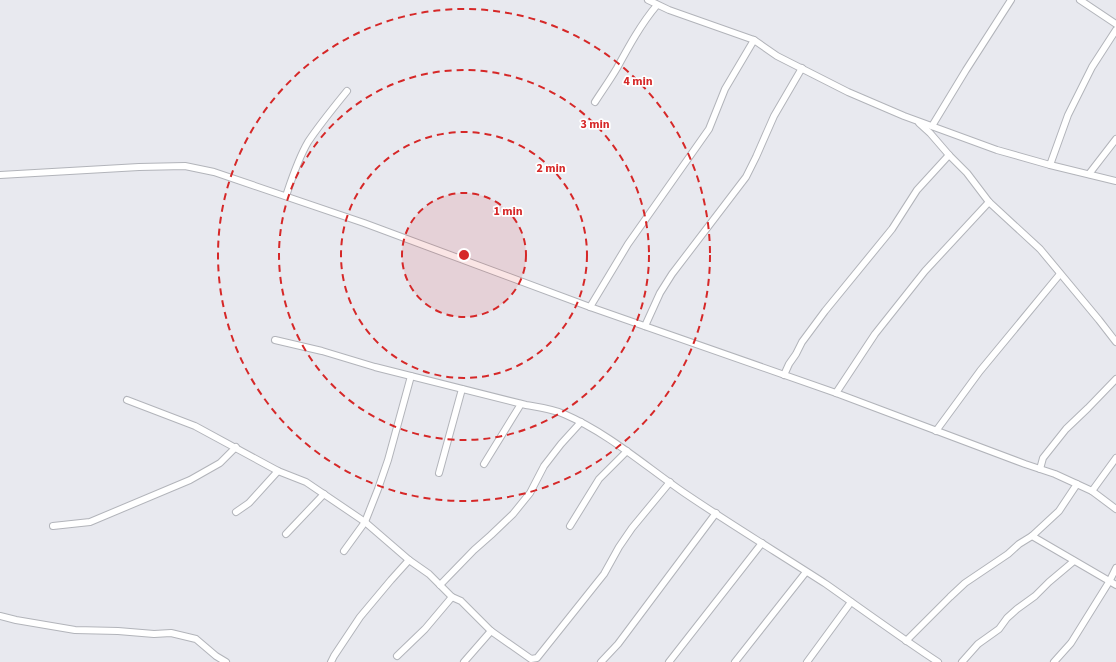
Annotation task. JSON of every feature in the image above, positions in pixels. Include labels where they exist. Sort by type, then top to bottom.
[{"type":"street","points":[[648,0],[657,5],[754,40],[777,56],[848,92],[917,121],[997,150],[1116,181]]},
{"type":"street","points":[[932,126],[1011,0]]},
{"type":"street","points":[[1080,0],[1116,24]]},
{"type":"street","points":[[595,102],[648,15],[657,5]]},
{"type":"street","points":[[1050,165],[1068,115],[1092,67],[1116,30]]},
{"type":"street","points":[[590,307],[628,244],[709,129],[725,89],[754,40]]},
{"type":"street","points":[[644,326],[660,293],[672,274],[746,177],[774,116],[802,68]]},
{"type":"street","points":[[286,196],[293,174],[308,143],[324,119],[347,91]]},
{"type":"street","points":[[917,121],[967,173],[989,202],[1040,249],[1116,342]]},
{"type":"street","points":[[1089,174],[1116,139]]},
{"type":"street","points":[[784,375],[807,334],[892,229],[917,190],[949,155]]},
{"type":"street","points":[[0,175],[184,166],[214,172],[286,196],[590,307],[836,393],[1056,474],[1092,491],[1116,509]]},
{"type":"street","points":[[836,393],[875,334],[925,271],[989,202]]},
{"type":"street","points":[[936,431],[980,371],[1060,274]]},
{"type":"street","points":[[274,340],[322,350],[375,368],[563,413],[589,426],[610,439],[670,482],[851,602],[938,662]]},
{"type":"street","points":[[344,551],[364,522],[378,489],[388,460],[411,376]]},
{"type":"street","points":[[1040,469],[1043,458],[1066,429],[1116,379]]},
{"type":"street","points":[[440,473],[462,389]]},
{"type":"street","points":[[128,400],[196,426],[278,470],[306,482],[364,522],[409,560],[429,574],[452,597],[461,601],[491,631],[530,659],[537,658],[604,574],[619,547],[632,528],[670,482]]},
{"type":"street","points":[[484,464],[521,404]]},
{"type":"street","points":[[440,585],[474,550],[513,514],[530,493],[544,466],[581,422]]},
{"type":"street","points":[[53,526],[90,522],[190,480],[220,463],[236,447]]},
{"type":"street","points":[[570,526],[599,479],[627,451]]},
{"type":"street","points":[[1092,491],[1116,458]]},
{"type":"street","points":[[236,512],[249,503],[278,470]]},
{"type":"street","points":[[906,641],[965,584],[1032,536],[1060,510],[1077,484]]},
{"type":"street","points":[[286,534],[324,494]]},
{"type":"street","points":[[601,662],[618,644],[716,513]]},
{"type":"street","points":[[1032,536],[1116,585]]},
{"type":"street","points":[[669,662],[762,543]]},
{"type":"street","points":[[331,662],[360,617],[409,560]]},
{"type":"street","points":[[962,662],[978,644],[999,629],[1007,618],[1035,596],[1074,561]]},
{"type":"street","points":[[1054,662],[1071,643],[1109,582],[1116,568]]},
{"type":"street","points":[[735,662],[806,572]]},
{"type":"street","points":[[397,656],[426,629],[452,597]]},
{"type":"street","points":[[807,662],[851,602]]},
{"type":"street","points":[[0,616],[75,630],[154,634],[171,633],[196,639],[216,656],[226,662]]},
{"type":"street","points":[[464,662],[491,631]]}]
